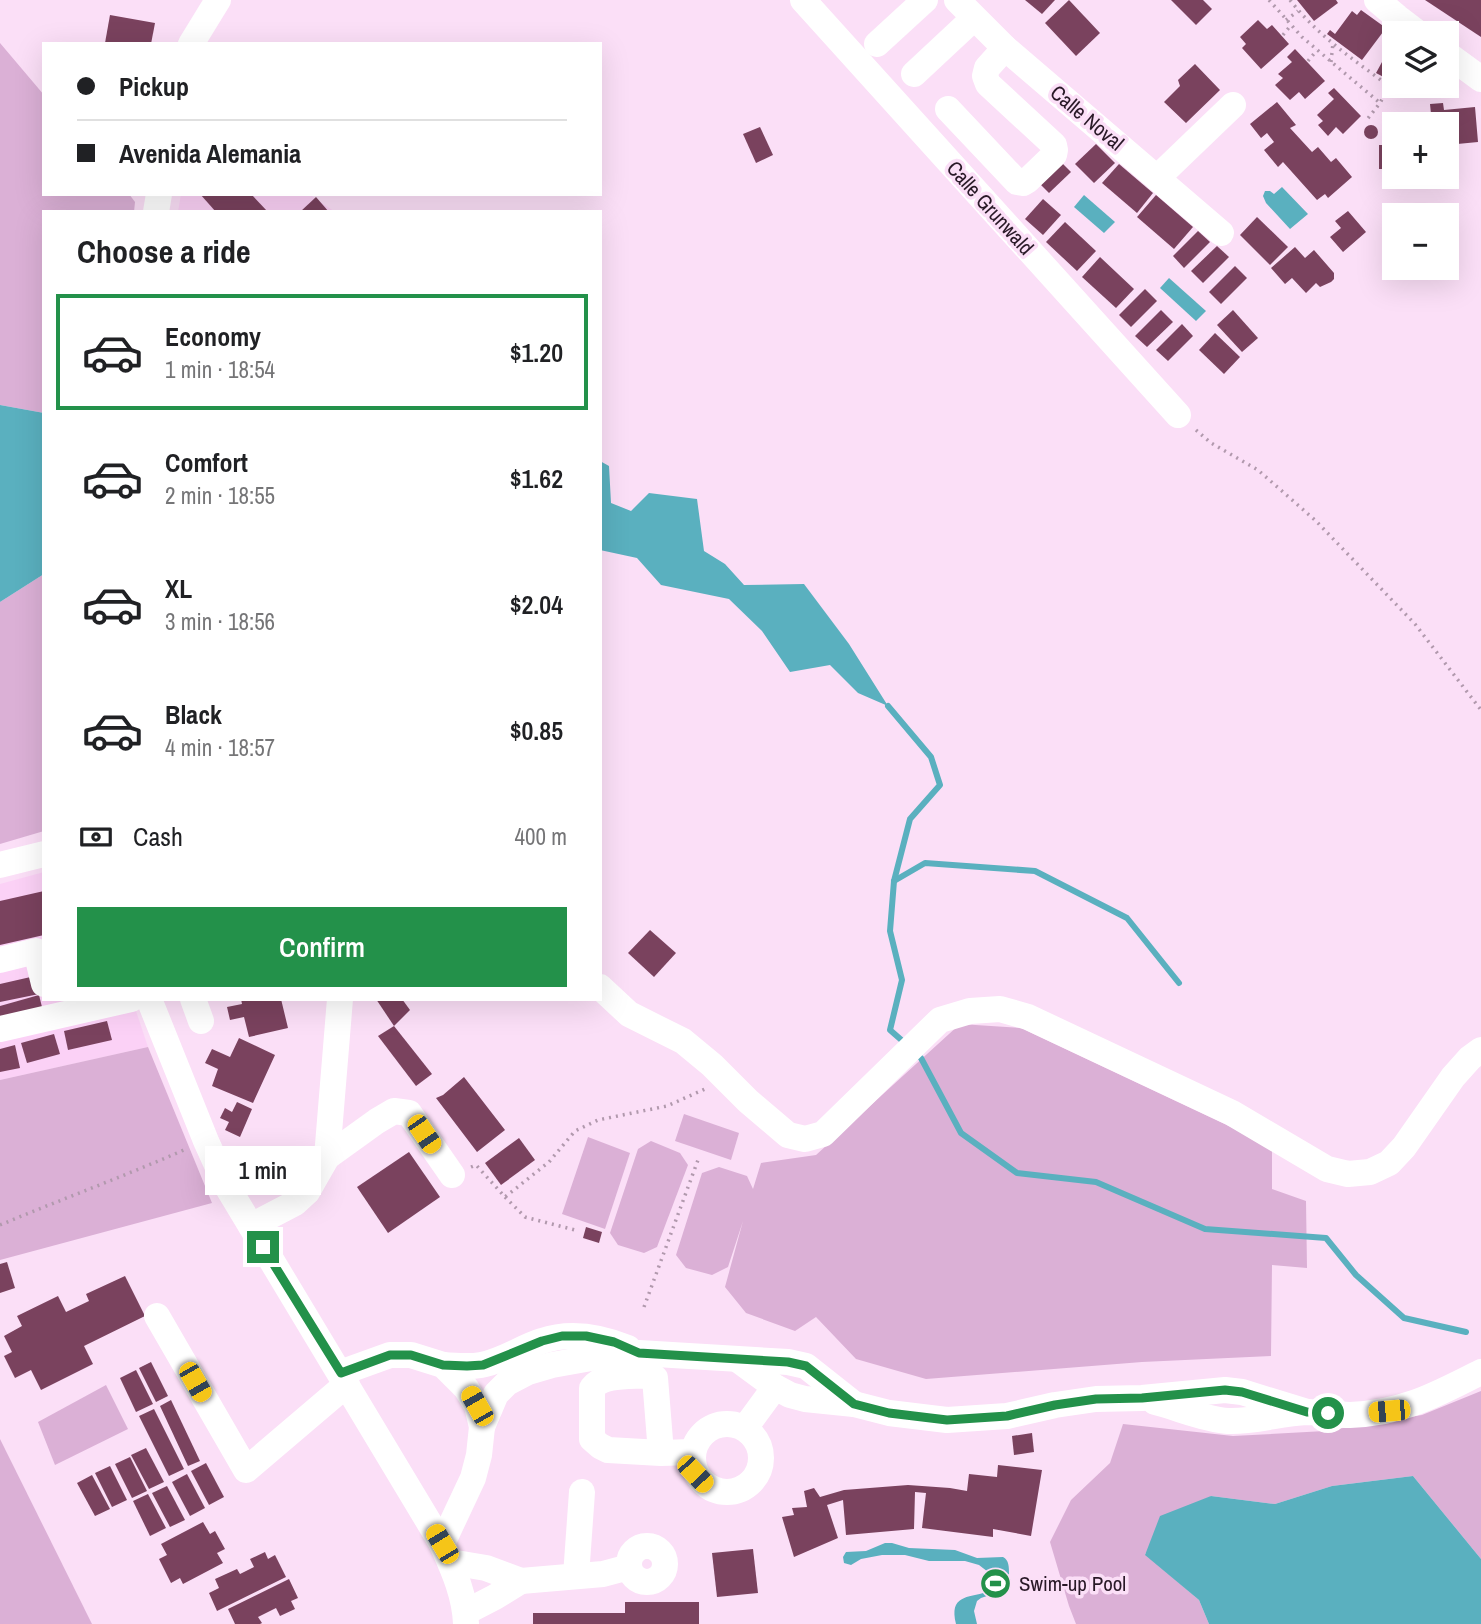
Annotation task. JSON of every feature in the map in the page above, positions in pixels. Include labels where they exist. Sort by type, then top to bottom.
[{"type":"street","points":[[192,42],[218,0]]},
{"type":"street","name":"Calle Grunwald","points":[[803,0],[1178,415]]},
{"type":"street","points":[[877,44],[925,0]]},
{"type":"street","points":[[1377,0],[1401,21]]},
{"type":"street","points":[[914,74],[966,9]]},
{"type":"street","name":"Calle Noval","points":[[966,9],[1005,48],[1221,233]]},
{"type":"street","points":[[948,109],[1017,182],[1028,180],[1054,155],[1054,145],[988,84],[985,76],[987,68],[1005,48]]},
{"type":"street","points":[[1459,63],[1481,79]]},
{"type":"street","points":[[1157,178],[1233,106]]},
{"type":"street","points":[[0,865],[42,854]]},
{"type":"street","points":[[0,960],[36,951],[42,976]]},
{"type":"street","points":[[602,989],[629,1014],[682,1041],[788,1135],[805,1139],[823,1134],[940,1020],[970,1012],[1000,1009],[1028,1017],[1232,1114],[1327,1169],[1348,1174],[1370,1172],[1389,1163],[1404,1147],[1452,1077],[1481,1050]]},
{"type":"street","points":[[0,1030],[49,1008],[113,1001]]},
{"type":"street","points":[[150,1001],[225,1183],[344,1378],[446,1553],[457,1577],[466,1618],[521,1581]]},
{"type":"street","points":[[327,1157],[340,1001]]},
{"type":"street","points":[[251,1226],[295,1203],[307,1192],[327,1157],[394,1111],[410,1113],[452,1175]]},
{"type":"street","points":[[157,1316],[246,1469],[344,1378],[390,1355],[411,1355],[443,1365],[467,1366],[547,1353]]},
{"type":"street","points":[[446,1553],[473,1478],[482,1427],[496,1394],[507,1383],[528,1372],[562,1336],[586,1336],[614,1342],[639,1353],[788,1362],[806,1366],[854,1404]]},
{"type":"street","points":[[737,1359],[790,1395],[854,1404],[889,1413],[947,1420],[1007,1416],[1096,1399],[1142,1398],[1225,1390],[1242,1392],[1307,1412],[1350,1415],[1389,1411],[1426,1400],[1481,1371]]},
{"type":"street","points":[[443,1365],[466,1388],[477,1406],[482,1427]]},
{"type":"street","points":[[745,1428],[775,1387]]},
{"type":"street","points":[[723,1423],[745,1428],[760,1444],[762,1466],[751,1485],[731,1493],[710,1489],[695,1474],[692,1452],[703,1433],[723,1423]]},
{"type":"street","points":[[661,1453],[692,1452]]},
{"type":"street","points":[[576,1576],[582,1492]]},
{"type":"street","points":[[446,1553],[521,1581],[603,1573],[629,1567]]},
{"type":"path","points":[[1269,0],[1301,37],[1380,103]]},
{"type":"path","points":[[1290,0],[1298,11],[1333,43],[1389,86],[1365,122]]},
{"type":"path","points":[[1286,20],[1298,11]]},
{"type":"path","points":[[1283,35],[1291,25]]},
{"type":"path","points":[[1331,62],[1333,43]]},
{"type":"path","points":[[1308,61],[1317,50]]},
{"type":"path","points":[[1178,415],[1211,443],[1258,470],[1316,522],[1415,624],[1481,710]]},
{"type":"path","points":[[505,1197],[549,1162],[575,1131],[598,1120],[667,1106],[726,1080]]},
{"type":"path","points":[[0,1225],[206,1140]]},
{"type":"path","points":[[644,1307],[698,1160]]},
{"type":"path","points":[[452,1175],[476,1165],[525,1217],[575,1230]]},
{"type":"shaded area","points":[[0,43],[42,93],[42,196],[130,196],[135,202],[134,210],[42,210],[42,413],[0,405]]},
{"type":"shaded area","points":[[181,196],[312,196],[332,210],[178,210]]},
{"type":"shaded area","points":[[42,575],[42,832],[0,844],[0,602]]},
{"type":"shaded area","points":[[42,873],[42,1001],[133,1001],[148,1047],[0,1080],[0,884]]},
{"type":"shaded area","points":[[960,1024],[1021,1028],[1248,1135],[1272,1143],[1272,1189],[1306,1201],[1307,1268],[1272,1265],[1271,1356],[1142,1362],[926,1379],[856,1359],[816,1317],[795,1331],[746,1313],[725,1287],[743,1221],[728,1267],[712,1275],[686,1268],[676,1255],[702,1173],[719,1167],[747,1176],[753,1189],[761,1163],[816,1155]]},
{"type":"shaded area","points":[[148,1047],[212,1203],[0,1260],[0,1080]]},
{"type":"shaded area","points":[[684,1114],[739,1133],[731,1160],[675,1141]]},
{"type":"shaded area","points":[[588,1137],[630,1153],[605,1229],[562,1214]]},
{"type":"shaded area","points":[[651,1141],[680,1153],[688,1165],[657,1247],[644,1253],[618,1245],[610,1233],[638,1149]]},
{"type":"shaded area","points":[[106,1385],[128,1429],[55,1465],[38,1422]]},
{"type":"shaded area","points":[[1481,1391],[1481,1559],[1413,1476],[1332,1486],[1275,1504],[1211,1496],[1145,1554],[1199,1600],[1209,1624],[1076,1624],[1050,1542],[1071,1500],[1110,1463],[1123,1424],[1233,1436],[1325,1431],[1422,1415]]},
{"type":"shaded area","points":[[0,1439],[92,1624],[0,1624]]},
{"type":"water","points":[[1282,187],[1308,214],[1290,229],[1266,203],[1263,196],[1265,191],[1274,194]]},
{"type":"water","points":[[1084,195],[1115,222],[1104,233],[1074,207]]},
{"type":"water","points":[[1169,278],[1206,311],[1196,321],[1160,288]]},
{"type":"water","points":[[0,405],[42,413],[42,575],[0,602]]},
{"type":"water","points":[[602,462],[609,466],[611,503],[631,511],[649,493],[697,499],[704,551],[725,564],[744,585],[804,584],[849,644],[888,706],[858,693],[830,665],[790,672],[762,631],[729,599],[661,585],[637,558],[602,550]]},
{"type":"water","points":[[1413,1476],[1481,1559],[1481,1624],[1209,1624],[1199,1600],[1145,1555],[1160,1516],[1211,1496],[1275,1504],[1332,1486]]},
{"type":"water","name":"Swim-up Pool","points":[[885,1543],[909,1548],[955,1550],[977,1558],[1003,1557],[1008,1562],[1009,1574],[993,1594],[977,1601],[974,1611],[977,1624],[956,1624],[957,1603],[961,1599],[987,1592],[993,1583],[992,1575],[979,1565],[965,1561],[929,1561],[905,1555],[882,1555],[861,1559],[851,1565],[844,1563],[846,1552],[866,1551]]},
{"type":"building","points":[[1025,0],[1055,0],[1042,14]]},
{"type":"building","points":[[1069,0],[1100,33],[1076,56],[1045,23]]},
{"type":"building","points":[[1171,0],[1203,0],[1212,9],[1196,25]]},
{"type":"building","points":[[1297,0],[1336,0],[1338,3],[1314,21]]},
{"type":"building","points":[[1425,0],[1481,0],[1481,37]]},
{"type":"building","points":[[1361,10],[1382,25],[1382,33],[1362,60],[1327,34],[1330,30],[1335,34],[1352,11],[1357,15]]},
{"type":"building","points":[[110,15],[155,23],[151,42],[105,42]]},
{"type":"building","points":[[1258,20],[1267,29],[1272,25],[1289,44],[1261,69],[1242,48],[1246,44],[1240,37]]},
{"type":"building","points":[[1295,49],[1325,81],[1305,99],[1299,92],[1290,100],[1275,85],[1283,78],[1278,74],[1292,62],[1287,57]]},
{"type":"building","points":[[1382,62],[1382,76],[1376,73]]},
{"type":"building","points":[[1195,64],[1220,90],[1186,123],[1164,102],[1180,86],[1178,80]]},
{"type":"building","points":[[1334,88],[1361,116],[1343,134],[1336,127],[1328,136],[1318,125],[1323,121],[1317,115],[1334,99],[1328,93]]},
{"type":"building","points":[[1277,102],[1296,125],[1290,128],[1312,152],[1318,147],[1331,162],[1336,158],[1352,177],[1328,198],[1325,194],[1317,200],[1283,162],[1278,167],[1264,150],[1274,142],[1267,133],[1261,138],[1250,124]]},
{"type":"building","points":[[1443,103],[1444,110],[1475,107],[1478,142],[1459,144],[1459,112],[1431,112],[1430,104]]},
{"type":"building","points":[[1371,125],[1376,127],[1376,137],[1371,139],[1366,137],[1364,132],[1366,127]]},
{"type":"building","points":[[760,127],[773,155],[756,163],[743,134]]},
{"type":"building","points":[[1096,144],[1115,163],[1094,183],[1075,164]]},
{"type":"building","points":[[1379,145],[1382,145],[1382,169],[1379,169]]},
{"type":"building","points":[[1062,163],[1071,172],[1049,193],[1040,184]]},
{"type":"building","points":[[1119,164],[1153,193],[1137,213],[1102,183]]},
{"type":"building","points":[[1156,195],[1193,227],[1174,249],[1137,217]]},
{"type":"building","points":[[202,196],[253,196],[266,210],[214,210]]},
{"type":"building","points":[[316,197],[327,210],[302,210]]},
{"type":"building","points":[[1043,199],[1061,215],[1043,235],[1025,219]]},
{"type":"building","points":[[1348,211],[1366,232],[1343,252],[1330,237],[1341,228],[1335,221]]},
{"type":"building","points":[[1257,217],[1288,247],[1270,265],[1240,235]]},
{"type":"building","points":[[1065,222],[1096,251],[1077,271],[1046,242]]},
{"type":"building","points":[[1198,231],[1210,242],[1184,268],[1173,256]]},
{"type":"building","points":[[1217,246],[1229,257],[1203,283],[1191,271]]},
{"type":"building","points":[[1295,247],[1305,258],[1314,250],[1334,273],[1334,279],[1320,287],[1316,283],[1306,293],[1292,278],[1285,284],[1271,268]]},
{"type":"building","points":[[1100,257],[1134,289],[1116,308],[1082,277]]},
{"type":"building","points":[[1235,266],[1247,278],[1221,304],[1209,292]]},
{"type":"building","points":[[1145,289],[1157,301],[1131,327],[1119,315]]},
{"type":"building","points":[[1161,310],[1173,322],[1147,347],[1135,336]]},
{"type":"building","points":[[1233,310],[1258,338],[1242,352],[1217,325]]},
{"type":"building","points":[[1182,324],[1193,336],[1168,361],[1156,350]]},
{"type":"building","points":[[1215,333],[1240,357],[1224,374],[1199,350]]},
{"type":"building","points":[[42,891],[42,935],[0,945],[0,901]]},
{"type":"building","points":[[650,930],[676,953],[654,977],[628,953]]},
{"type":"building","points":[[35,976],[39,994],[0,1002],[0,984]]},
{"type":"building","points":[[39,995],[44,1015],[0,1027],[0,1006]]},
{"type":"building","points":[[241,1001],[281,1001],[288,1028],[249,1037],[244,1017],[230,1020],[227,1007],[242,1004]]},
{"type":"building","points":[[377,1001],[403,1001],[410,1010],[394,1026]]},
{"type":"building","points":[[107,1021],[112,1040],[68,1050],[64,1031]]},
{"type":"building","points":[[394,1026],[432,1074],[416,1086],[378,1036]]},
{"type":"building","points":[[54,1034],[60,1054],[27,1063],[21,1043]]},
{"type":"building","points":[[239,1038],[275,1055],[253,1103],[212,1086],[218,1069],[205,1063],[212,1049],[230,1057]]},
{"type":"building","points":[[15,1045],[20,1068],[0,1072],[0,1049]]},
{"type":"building","points":[[464,1077],[505,1130],[477,1152],[436,1098]]},
{"type":"building","points":[[237,1102],[252,1109],[240,1137],[225,1130],[229,1122],[220,1118],[225,1108],[232,1112]]},
{"type":"building","points":[[519,1138],[535,1160],[501,1185],[485,1163]]},
{"type":"building","points":[[409,1152],[440,1197],[388,1233],[357,1187]]},
{"type":"building","points":[[586,1227],[602,1232],[599,1243],[583,1238]]},
{"type":"building","points":[[7,1262],[15,1288],[0,1293],[0,1264]]},
{"type":"building","points":[[125,1276],[145,1316],[84,1346],[93,1364],[41,1390],[31,1370],[15,1378],[4,1356],[12,1352],[4,1336],[22,1326],[17,1316],[58,1296],[66,1312],[89,1301],[86,1294]]},
{"type":"building","points":[[151,1362],[168,1396],[156,1402],[139,1368]]},
{"type":"building","points":[[136,1370],[153,1404],[136,1412],[120,1378]]},
{"type":"building","points":[[171,1400],[200,1461],[188,1466],[160,1406]]},
{"type":"building","points":[[154,1409],[184,1469],[169,1476],[139,1416]]},
{"type":"building","points":[[1032,1433],[1034,1452],[1014,1455],[1012,1436]]},
{"type":"building","points":[[146,1448],[164,1482],[149,1489],[131,1455]]},
{"type":"building","points":[[130,1457],[147,1491],[132,1498],[115,1464]]},
{"type":"building","points":[[206,1463],[224,1497],[209,1505],[191,1471]]},
{"type":"building","points":[[998,1465],[1042,1470],[1031,1536],[993,1529],[993,1537],[922,1528],[926,1493],[915,1492],[914,1529],[846,1535],[843,1500],[827,1505],[838,1538],[794,1557],[782,1517],[794,1515],[792,1508],[807,1507],[804,1491],[814,1488],[820,1497],[844,1490],[908,1485],[967,1491],[969,1474],[997,1477]]},
{"type":"building","points":[[110,1466],[127,1500],[112,1507],[95,1473]]},
{"type":"building","points":[[187,1474],[205,1508],[190,1516],[172,1482]]},
{"type":"building","points":[[92,1475],[110,1509],[95,1516],[77,1483]]},
{"type":"building","points":[[167,1486],[185,1520],[170,1527],[152,1493]]},
{"type":"building","points":[[148,1494],[166,1528],[150,1536],[133,1501]]},
{"type":"building","points":[[203,1522],[210,1534],[215,1531],[225,1549],[217,1553],[223,1563],[183,1584],[180,1578],[171,1583],[159,1559],[167,1555],[161,1544]]},
{"type":"building","points":[[753,1549],[758,1593],[717,1597],[712,1553]]},
{"type":"building","points":[[265,1552],[268,1559],[275,1555],[286,1577],[217,1611],[209,1593],[219,1588],[215,1579],[237,1569],[240,1574],[254,1567],[250,1559]]},
{"type":"building","points":[[289,1579],[298,1598],[291,1601],[295,1609],[280,1616],[276,1608],[258,1617],[262,1623],[260,1624],[235,1624],[228,1609]]},
{"type":"building","points":[[625,1602],[699,1602],[699,1624],[533,1624],[533,1613],[625,1613]]},
{"type":"waterway","points":[[888,706],[931,757],[940,785],[910,819],[894,881],[890,931],[902,980],[890,1030],[906,1044]]},
{"type":"waterway","points":[[894,881],[925,863],[1035,871],[1127,918],[1179,983]]},
{"type":"waterway","points":[[916,1054],[921,1058],[961,1133],[1017,1173],[1096,1182],[1205,1229],[1326,1238],[1356,1275],[1404,1318],[1466,1332]]},
{"type":"place","name":"Swim-up Pool","points":[[996,1584]]},
{"type":"route","points":[[263,1247],[341,1373],[390,1355],[411,1355],[443,1365],[483,1365],[542,1341],[562,1336],[586,1336],[614,1342],[639,1353],[788,1362],[806,1366],[854,1404],[889,1413],[947,1420],[1007,1416],[1096,1399],[1142,1398],[1225,1390],[1242,1392],[1307,1412],[1328,1413]]}]
